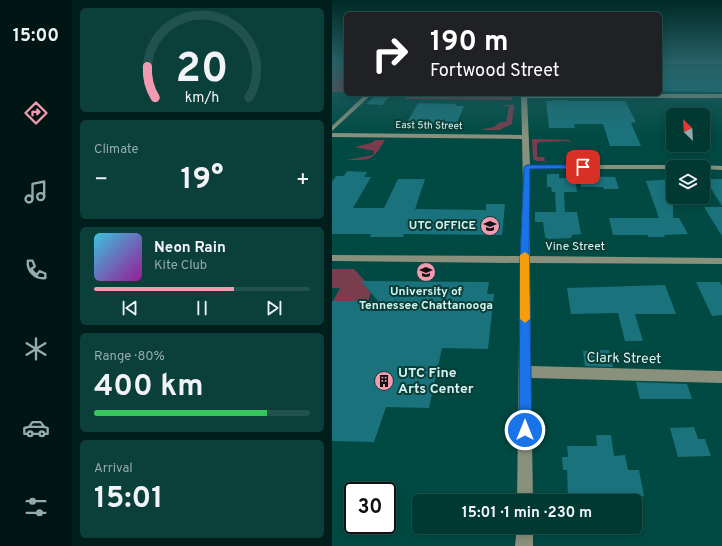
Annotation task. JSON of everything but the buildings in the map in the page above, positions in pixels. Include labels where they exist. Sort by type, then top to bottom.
[{"type":"street","points":[[662,95],[722,96]]},
{"type":"street","points":[[332,129],[368,96]]},
{"type":"street","points":[[524,96],[527,167],[524,260],[526,372],[525,494]]},
{"type":"street","name":"East 5th Street","points":[[332,135],[525,137]]},
{"type":"street","points":[[527,167],[666,167]]},
{"type":"street","points":[[710,168],[722,168]]},
{"type":"street","name":"Vine Street","points":[[332,258],[722,261]]},
{"type":"street","name":"Clark Street","points":[[526,372],[722,377]]},
{"type":"street","points":[[524,546],[525,534]]},
{"type":"shaded area","points":[[332,86],[344,86],[344,92],[332,92]]},
{"type":"shaded area","points":[[407,96],[513,96],[512,100],[405,99]]},
{"type":"shaded area","points":[[503,105],[514,105],[512,124],[499,130],[483,130],[494,127],[500,122],[506,122],[509,107]]},
{"type":"shaded area","points":[[532,139],[570,140],[571,143],[569,141],[539,142],[537,144],[537,157],[544,157],[545,161],[564,162],[536,161],[533,159]]},
{"type":"shaded area","points":[[376,140],[385,140],[374,156],[362,160],[347,160],[373,155],[374,151],[355,147],[371,143]]},
{"type":"shaded area","points":[[574,157],[577,159],[577,162],[573,162]]},
{"type":"shaded area","points":[[332,269],[354,269],[365,281],[364,284],[371,293],[368,301],[333,301],[340,288],[332,288]]},
{"type":"slow traffic","points":[[525,255],[525,319]]},
{"type":"place","name":"UTC OFFICE","points":[[490,226]]},
{"type":"place","name":"University of Tennessee Chattanooga","points":[[426,272]]},
{"type":"place","name":"UTC Fine Arts Center","points":[[384,381]]},
{"type":"route","points":[[525,430],[526,372],[524,260],[527,167],[583,167]]}]
